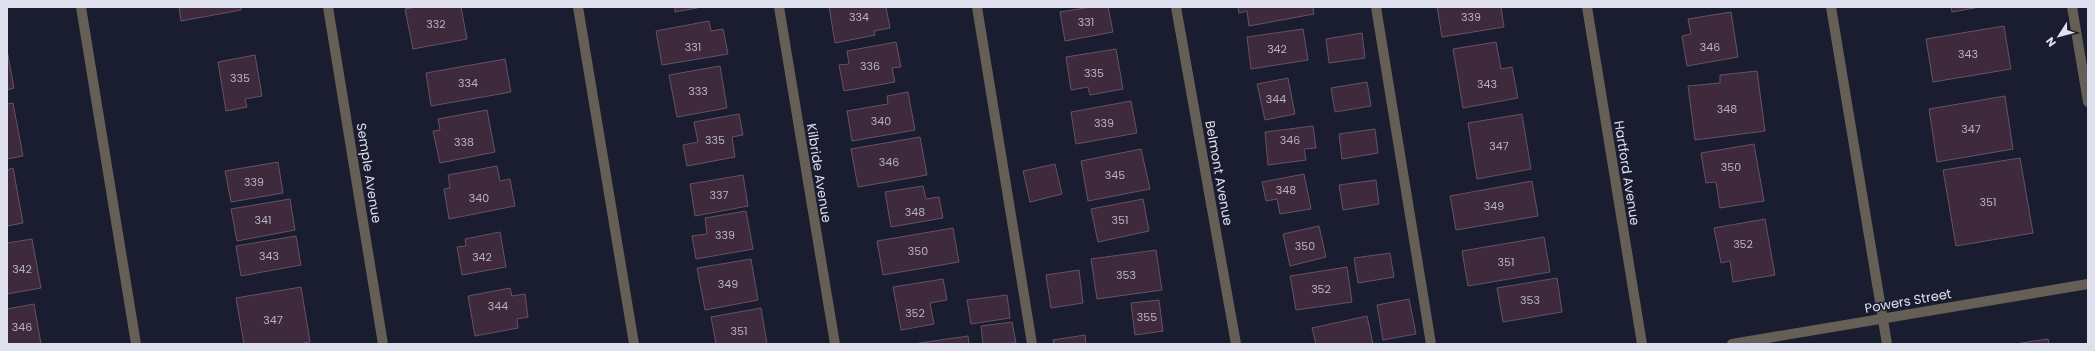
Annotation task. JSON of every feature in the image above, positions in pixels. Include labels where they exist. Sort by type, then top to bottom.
[{"type":"street","points":[[81,7],[136,344]]},
{"type":"street","name":"Semple Avenue","points":[[328,7],[383,344]]},
{"type":"street","points":[[578,7],[634,344]]},
{"type":"street","name":"Kilbride Avenue","points":[[778,7],[835,344]]},
{"type":"street","points":[[977,7],[1032,344]]},
{"type":"street","name":"Belmont Avenue","points":[[1176,7],[1236,344]]},
{"type":"street","points":[[1376,7],[1431,344]]},
{"type":"street","name":"Hartford Avenue","points":[[1587,7],[1642,344]]},
{"type":"street","points":[[1831,7],[1887,344]]},
{"type":"street","points":[[2072,7],[2088,102]]},
{"type":"street","name":"Powers Street","points":[[1732,344],[2088,284]]},
{"type":"building","points":[[179,7],[241,7],[241,10],[181,21]]},
{"type":"building","points":[[417,7],[461,7],[467,39],[413,49],[405,9]]},
{"type":"building","points":[[675,7],[702,7],[675,12]]},
{"type":"building","points":[[829,7],[886,7],[890,28],[874,31],[875,35],[835,43]]},
{"type":"building","points":[[1091,7],[1108,7],[1113,32],[1065,41],[1060,12]]},
{"type":"building","points":[[1238,7],[1313,7],[1314,14],[1249,26],[1247,11],[1239,13]]},
{"type":"building","points":[[1437,7],[1501,7],[1504,27],[1442,37]]},
{"type":"building","points":[[1951,7],[1980,7],[1952,12]]},
{"type":"building","points":[[1731,12],[1738,57],[1687,66],[1682,36],[1691,34],[1688,19]]},
{"type":"building","points":[[709,21],[711,31],[723,29],[728,54],[662,65],[656,31]]},
{"type":"building","points":[[2004,26],[2011,69],[1933,82],[1926,39]]},
{"type":"building","points":[[1303,29],[1308,60],[1251,69],[1247,37]]},
{"type":"building","points":[[1362,33],[1365,58],[1329,63],[1326,39]]},
{"type":"building","points":[[896,42],[901,67],[892,68],[895,82],[844,91],[839,65],[849,64],[847,51]]},
{"type":"building","points":[[1496,42],[1501,69],[1512,67],[1518,98],[1463,108],[1453,49]]},
{"type":"building","points":[[1116,49],[1123,89],[1090,95],[1088,87],[1071,90],[1066,57]]},
{"type":"building","points":[[7,50],[14,88],[7,90]]},
{"type":"building","points":[[255,55],[262,96],[245,99],[247,107],[226,111],[218,62]]},
{"type":"building","points":[[505,59],[511,92],[431,106],[426,73]]},
{"type":"building","points":[[720,66],[727,108],[677,117],[669,75]]},
{"type":"building","points":[[1757,71],[1765,131],[1695,140],[1688,86],[1720,83],[1720,75]]},
{"type":"building","points":[[1288,78],[1295,114],[1265,120],[1257,84]]},
{"type":"building","points":[[1367,82],[1371,106],[1335,112],[1331,88]]},
{"type":"building","points":[[908,92],[915,130],[852,141],[847,111],[888,104],[887,96]]},
{"type":"building","points":[[2005,96],[2013,149],[1937,162],[1929,109]]},
{"type":"building","points":[[1131,101],[1137,133],[1076,144],[1071,112]]},
{"type":"building","points":[[13,103],[23,156],[7,159],[7,104]]},
{"type":"building","points":[[487,110],[495,152],[440,163],[433,131],[440,130],[438,119]]},
{"type":"building","points":[[739,114],[743,135],[732,137],[735,157],[687,166],[683,145],[698,142],[694,122]]},
{"type":"building","points":[[1522,114],[1531,169],[1477,179],[1468,123]]},
{"type":"building","points":[[1313,126],[1316,148],[1304,149],[1306,160],[1268,165],[1265,132]]},
{"type":"building","points":[[1375,129],[1378,153],[1342,159],[1339,134]]},
{"type":"building","points":[[920,137],[927,175],[858,187],[851,149]]},
{"type":"building","points":[[1754,144],[1764,201],[1720,208],[1716,182],[1706,183],[1701,153]]},
{"type":"building","points":[[1141,149],[1150,189],[1088,201],[1081,161]]},
{"type":"building","points":[[2020,158],[2033,233],[1956,246],[1943,170]]},
{"type":"building","points":[[278,162],[283,193],[231,202],[225,171]]},
{"type":"building","points":[[1055,164],[1062,194],[1030,202],[1023,171]]},
{"type":"building","points":[[497,166],[500,181],[510,179],[515,206],[449,219],[444,189],[450,188],[448,175]]},
{"type":"building","points":[[13,168],[23,223],[7,226],[7,170]]},
{"type":"building","points":[[1304,174],[1311,209],[1280,214],[1277,199],[1266,201],[1262,182]]},
{"type":"building","points":[[743,175],[748,206],[695,216],[690,184]]},
{"type":"building","points":[[1376,180],[1379,204],[1343,210],[1339,185]]},
{"type":"building","points":[[1532,181],[1538,216],[1456,230],[1450,196]]},
{"type":"building","points":[[923,186],[926,199],[939,197],[943,218],[891,227],[885,192]]},
{"type":"building","points":[[290,199],[295,230],[237,241],[231,209]]},
{"type":"building","points":[[1143,199],[1149,231],[1098,242],[1091,209]]},
{"type":"building","points":[[746,211],[753,249],[696,259],[692,236],[707,234],[705,218]]},
{"type":"building","points":[[1765,219],[1775,275],[1733,282],[1730,261],[1721,263],[1714,228]]},
{"type":"building","points":[[1319,226],[1326,257],[1290,266],[1283,234]]},
{"type":"building","points":[[953,228],[959,262],[883,275],[877,241]]},
{"type":"building","points":[[500,232],[506,267],[462,275],[457,247],[466,246],[465,239]]},
{"type":"building","points":[[296,236],[301,265],[241,276],[236,246]]},
{"type":"building","points":[[1544,237],[1550,272],[1468,286],[1462,251]]},
{"type":"building","points":[[32,239],[41,288],[7,294],[7,243]]},
{"type":"building","points":[[1156,250],[1162,290],[1097,299],[1091,259]]},
{"type":"building","points":[[1390,253],[1394,277],[1358,283],[1354,258]]},
{"type":"building","points":[[751,259],[758,300],[705,310],[697,268]]},
{"type":"building","points":[[1347,267],[1352,302],[1296,310],[1290,276]]},
{"type":"building","points":[[1079,270],[1083,303],[1051,308],[1046,275]]},
{"type":"building","points":[[1557,278],[1562,312],[1503,322],[1497,288]]},
{"type":"building","points":[[943,279],[947,300],[930,303],[934,324],[901,330],[893,287]]},
{"type":"building","points":[[301,287],[310,342],[298,344],[244,344],[236,298]]},
{"type":"building","points":[[510,288],[512,296],[525,294],[528,317],[517,319],[518,328],[475,336],[468,296]]},
{"type":"building","points":[[1007,295],[1010,318],[971,324],[967,300]]},
{"type":"building","points":[[1409,299],[1416,334],[1383,340],[1377,305]]},
{"type":"building","points":[[1159,300],[1163,331],[1135,335],[1131,303]]},
{"type":"building","points":[[34,304],[41,344],[7,344],[7,309]]},
{"type":"building","points":[[761,308],[767,344],[716,344],[711,317]]},
{"type":"building","points":[[1367,316],[1373,344],[1316,344],[1312,328]]},
{"type":"building","points":[[1012,322],[1016,343],[983,344],[981,326]]},
{"type":"building","points":[[1085,335],[1086,344],[1054,344],[1053,340]]},
{"type":"building","points":[[968,336],[969,344],[913,344]]},
{"type":"building","points":[[2048,339],[2049,344],[2015,344]]}]
